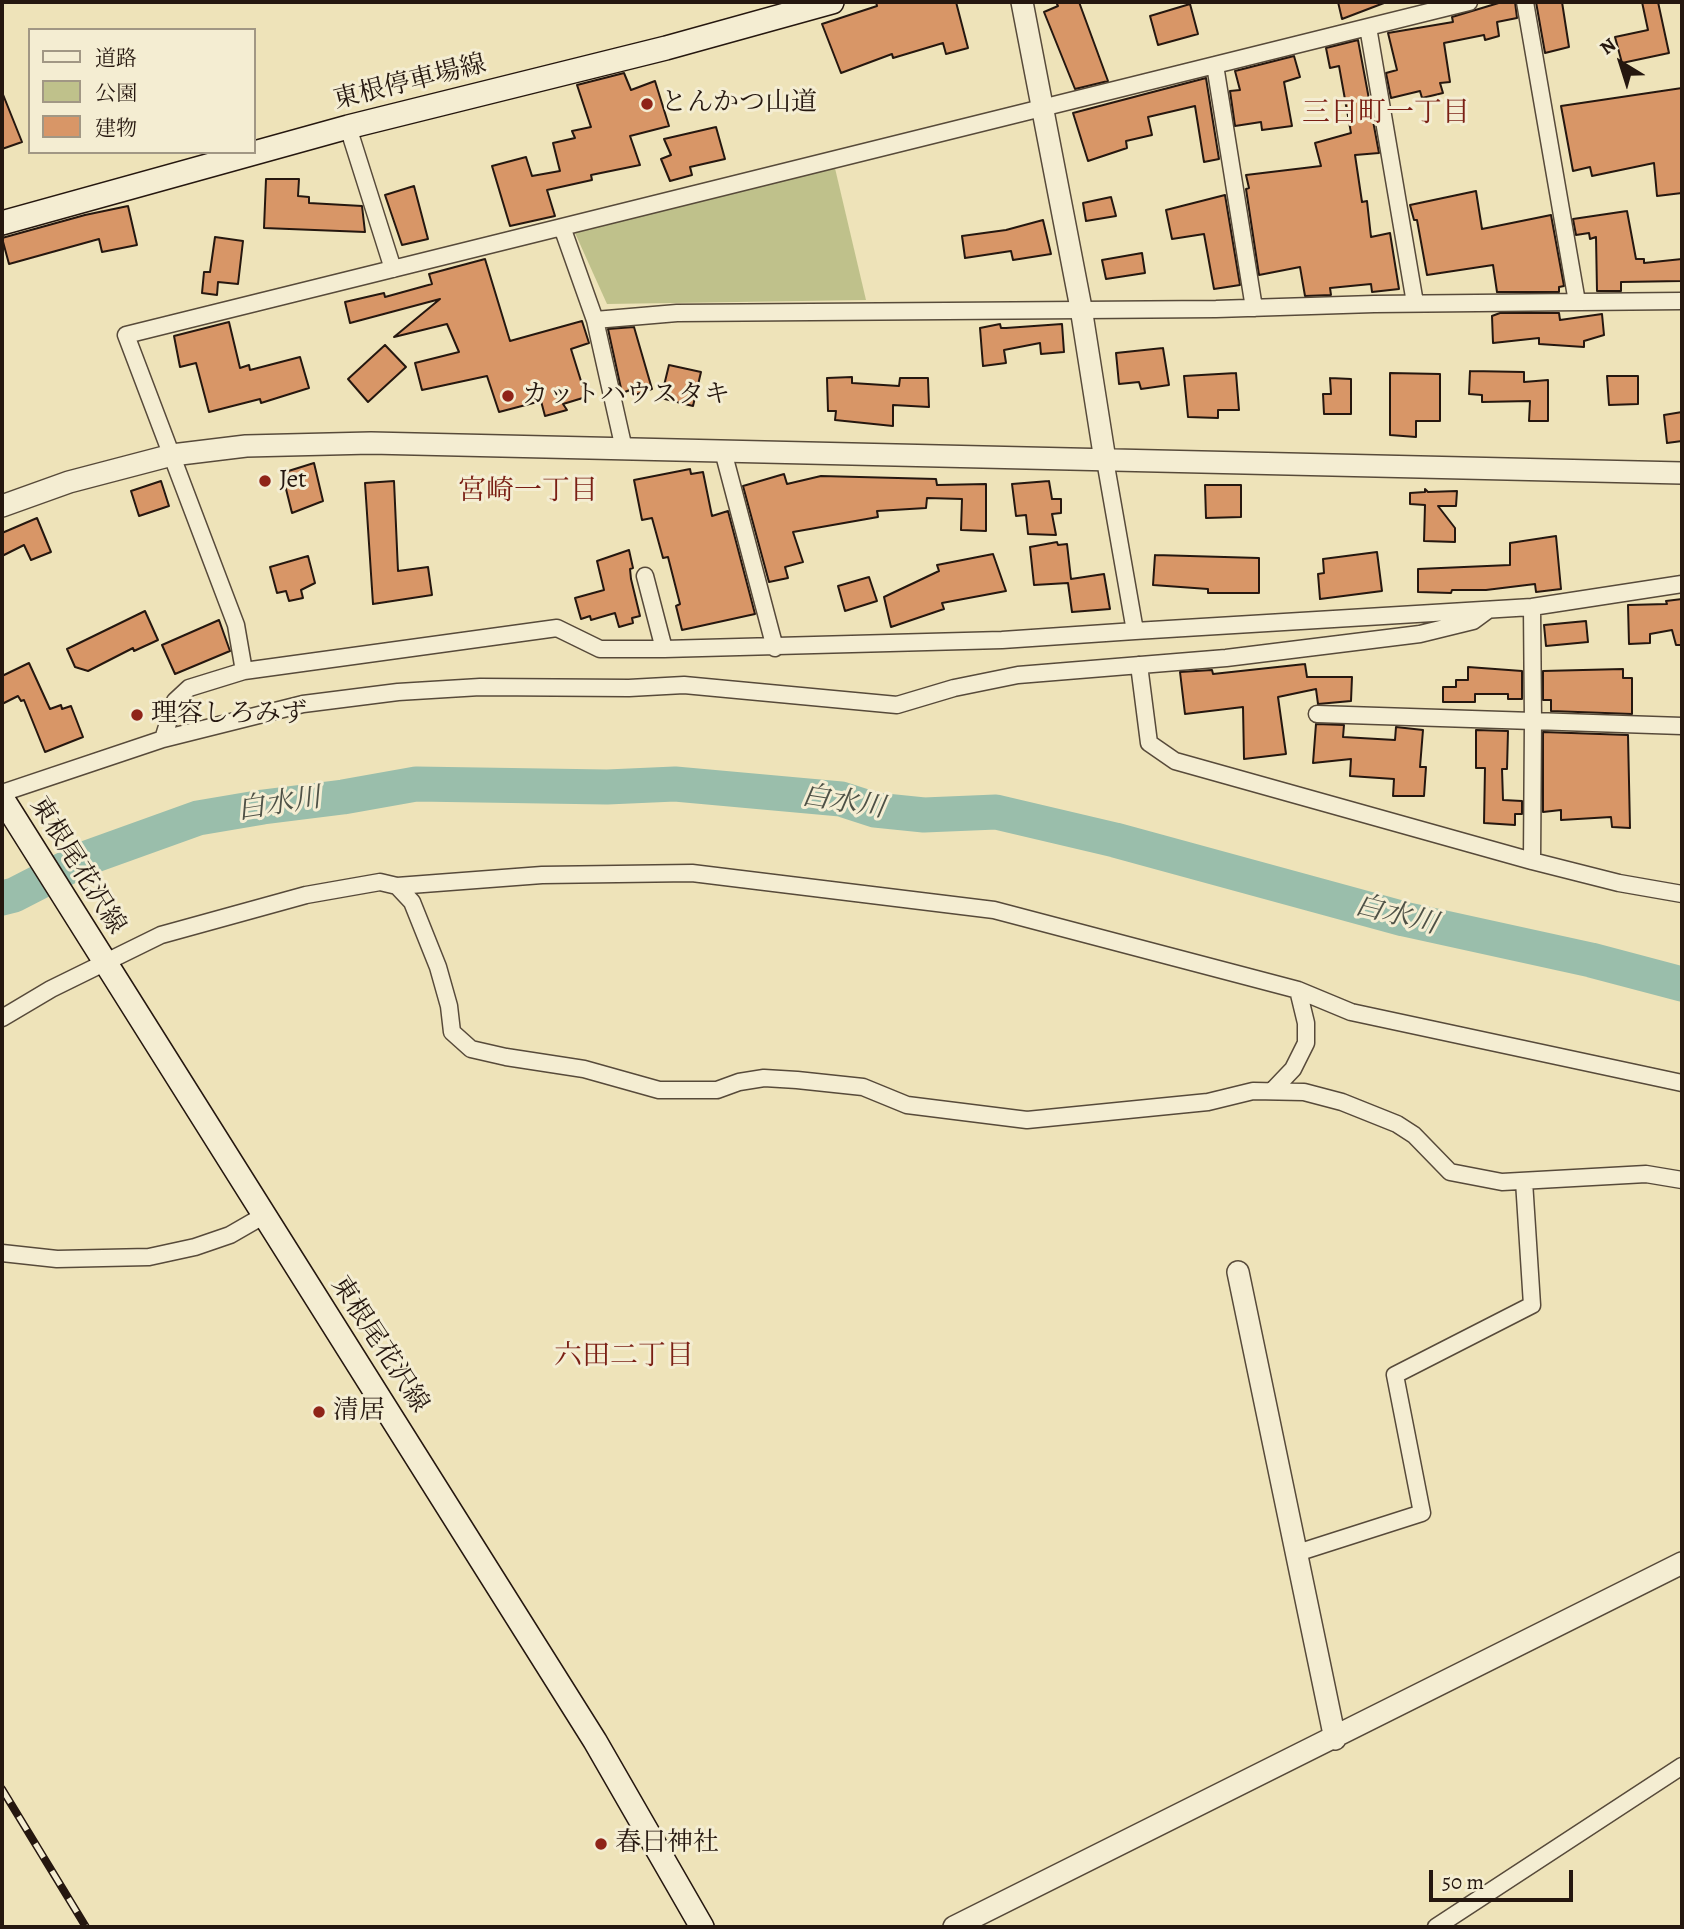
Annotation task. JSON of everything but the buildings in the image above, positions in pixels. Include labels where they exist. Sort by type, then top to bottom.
[{"type":"main road","name":"東根停車場線","points":[[256,153],[666,48],[832,2]]},
{"type":"main road","name":"東根停車場線","points":[[2,223],[251,154]]},
{"type":"main road","name":"東根尾花沢線","points":[[2,799],[595,1741],[702,1927]]},
{"type":"street","points":[[1022,2],[1044,108],[1135,631]]},
{"type":"street","points":[[244,671],[236,625],[126,335],[1469,2]]},
{"type":"street","points":[[1525,2],[1577,302]]},
{"type":"street","points":[[1368,27],[1415,303]]},
{"type":"street","points":[[1215,65],[1254,308]]},
{"type":"street","points":[[348,127],[393,269]]},
{"type":"street","points":[[562,227],[595,320],[625,449]]},
{"type":"street","points":[[595,320],[677,313],[1254,308],[1682,300]]},
{"type":"street","points":[[2,506],[69,482],[172,455],[246,446],[370,443],[1682,474]]},
{"type":"street","points":[[723,451],[775,648]]},
{"type":"street","points":[[645,576],[664,649]]},
{"type":"street","points":[[163,739],[175,701],[189,688],[244,671],[557,628],[600,649],[775,648],[1135,631],[1532,607],[1682,584]]},
{"type":"street","points":[[1532,607],[1532,861]]},
{"type":"street","points":[[2,793],[163,739],[303,704],[398,692],[507,687],[629,688],[684,685],[897,705],[954,688],[1018,675],[1139,665],[1420,634],[1473,621],[1488,610]]},
{"type":"street","points":[[1139,665],[1149,743],[1175,761],[1532,861],[1619,883],[1682,894]]},
{"type":"street","points":[[1317,713],[1682,726]]},
{"type":"street","points":[[2,1018],[103,959],[162,935],[219,917],[380,882],[397,886],[542,875],[692,873],[994,910],[1298,990],[1351,1012],[1682,1083]]},
{"type":"street","points":[[397,886],[412,902],[428,942],[449,1006],[452,1032],[471,1049],[584,1069],[659,1090],[718,1090],[739,1082],[764,1078],[797,1080],[863,1087],[907,1105],[1027,1121],[1208,1102],[1252,1091],[1273,1090],[1317,1095],[1397,1124],[1414,1135],[1450,1172],[1502,1182],[1646,1174],[1682,1180]]},
{"type":"street","points":[[1273,1090],[1293,1069],[1306,1043],[1306,1023],[1298,990]]},
{"type":"street","points":[[1297,1553],[1422,1513],[1395,1375],[1532,1305],[1524,1181]]},
{"type":"street","points":[[2,1253],[57,1259],[149,1257],[195,1247],[230,1235],[263,1216]]},
{"type":"street","points":[[1238,1272],[1335,1739]]},
{"type":"street","points":[[954,1927],[1335,1739],[1682,1563]]},
{"type":"street","points":[[1436,1927],[1682,1766]]},
{"type":"green space","points":[[834,164],[866,300],[607,304],[575,233]]},
{"type":"waterway","name":"白水川","points":[[2,898],[14,895],[84,859],[198,818],[416,784],[607,787],[675,784],[841,799],[875,810],[924,815],[996,812],[1115,840],[1404,919],[1591,960],[1682,984]]},
{"type":"railway","points":[[2,1789],[86,1927]]},
{"type":"place","name":"とんかつ山道","points":[[647,104]]},
{"type":"place","name":"カットハウスタキ","points":[[508,396]]},
{"type":"place","name":"Jet","points":[[265,481]]},
{"type":"place","name":"理容しろみず","points":[[137,715]]},
{"type":"place","name":"清居","points":[[319,1412]]},
{"type":"place","name":"春日神社","points":[[601,1844]]},
{"type":"district","name":"三日町一丁目","points":[[1386,114]]},
{"type":"district","name":"宮崎一丁目","points":[[528,492]]},
{"type":"district","name":"六田二丁目","points":[[624,1357]]}]
